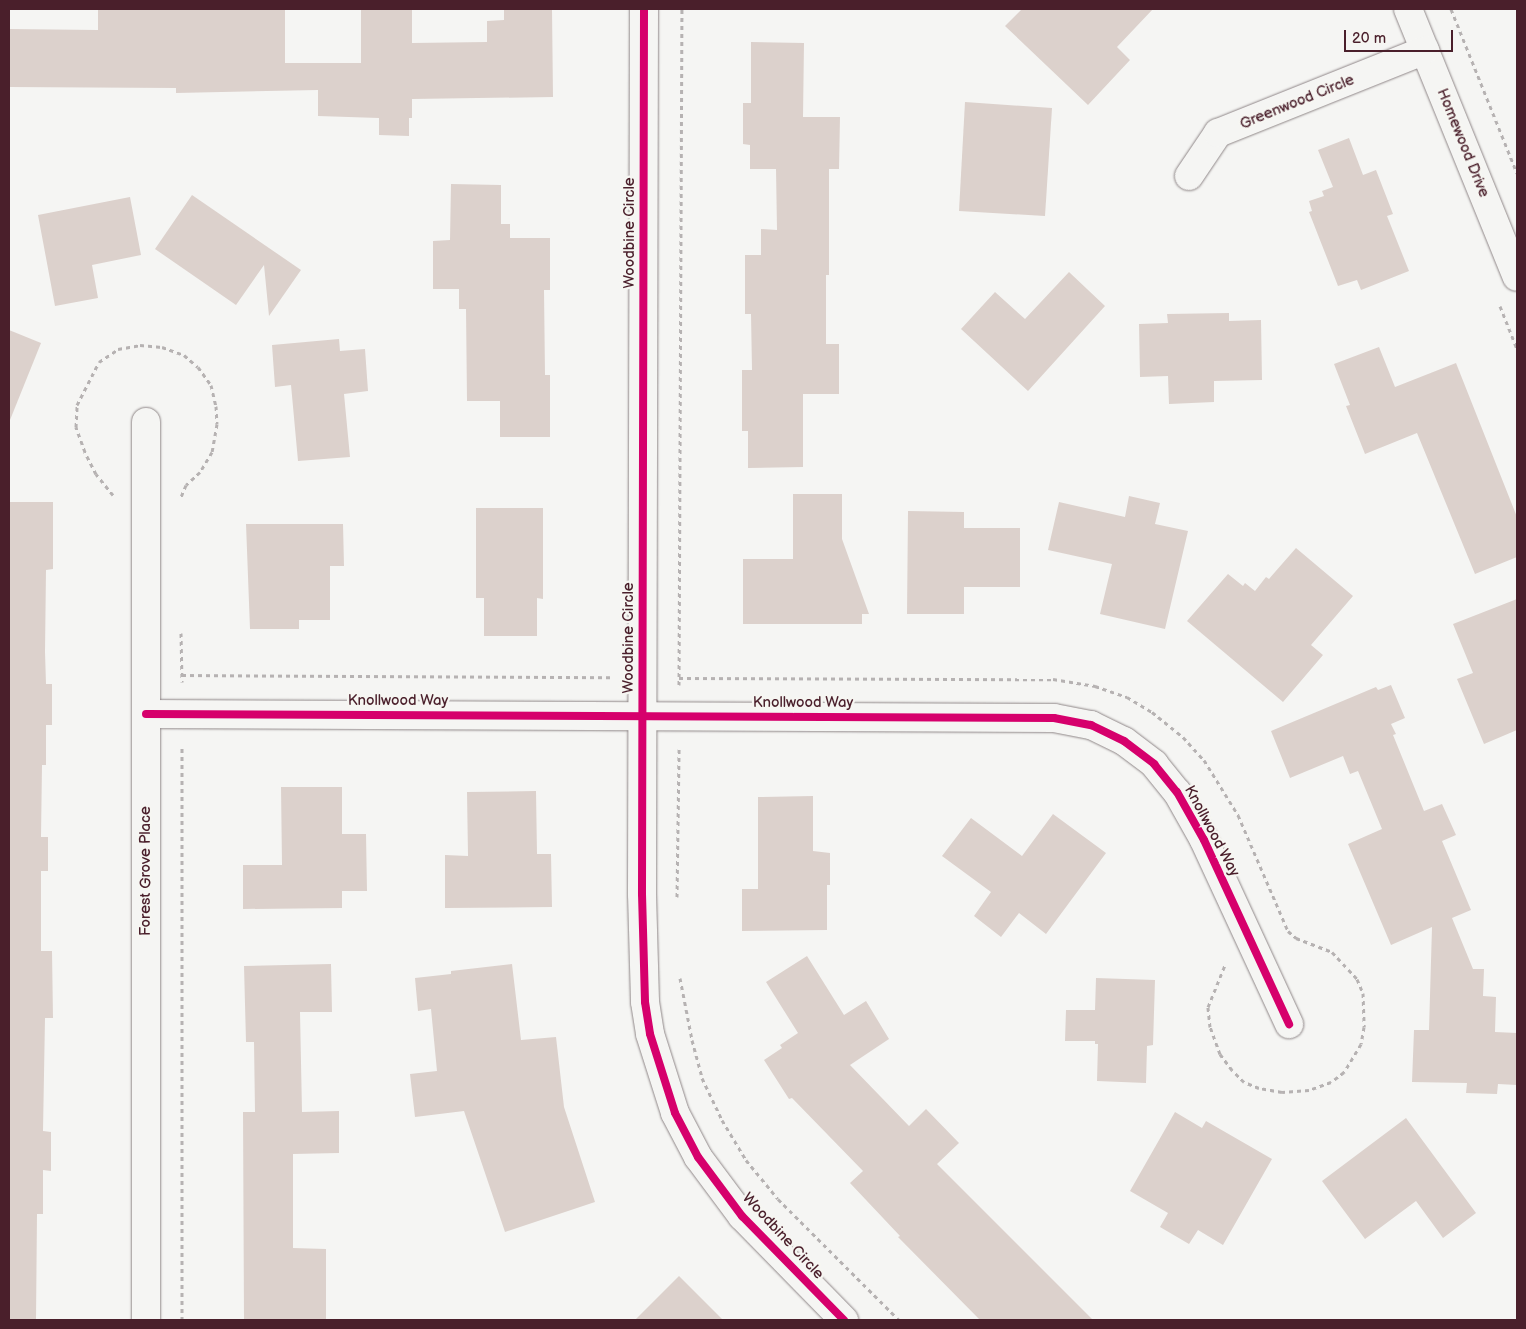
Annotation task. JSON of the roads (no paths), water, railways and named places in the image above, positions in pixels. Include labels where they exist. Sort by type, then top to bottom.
[{"type":"street","name":"Woodbine Circle","points":[[644,9],[642,894],[645,1002],[650,1034],[675,1113],[698,1158],[742,1216],[844,1320]]},
{"type":"street","name":"Homewood Drive","points":[[1408,9],[1517,277]]},
{"type":"street","name":"Greenwood Circle","points":[[1189,176],[1218,133],[1425,50]]},
{"type":"street","name":"Forest Grove Place","points":[[146,422],[146,1320]]},
{"type":"street","name":"Knollwood Way","points":[[146,714],[1054,718],[1091,726],[1124,741],[1154,764],[1177,792],[1204,840],[1289,1024]]}]
